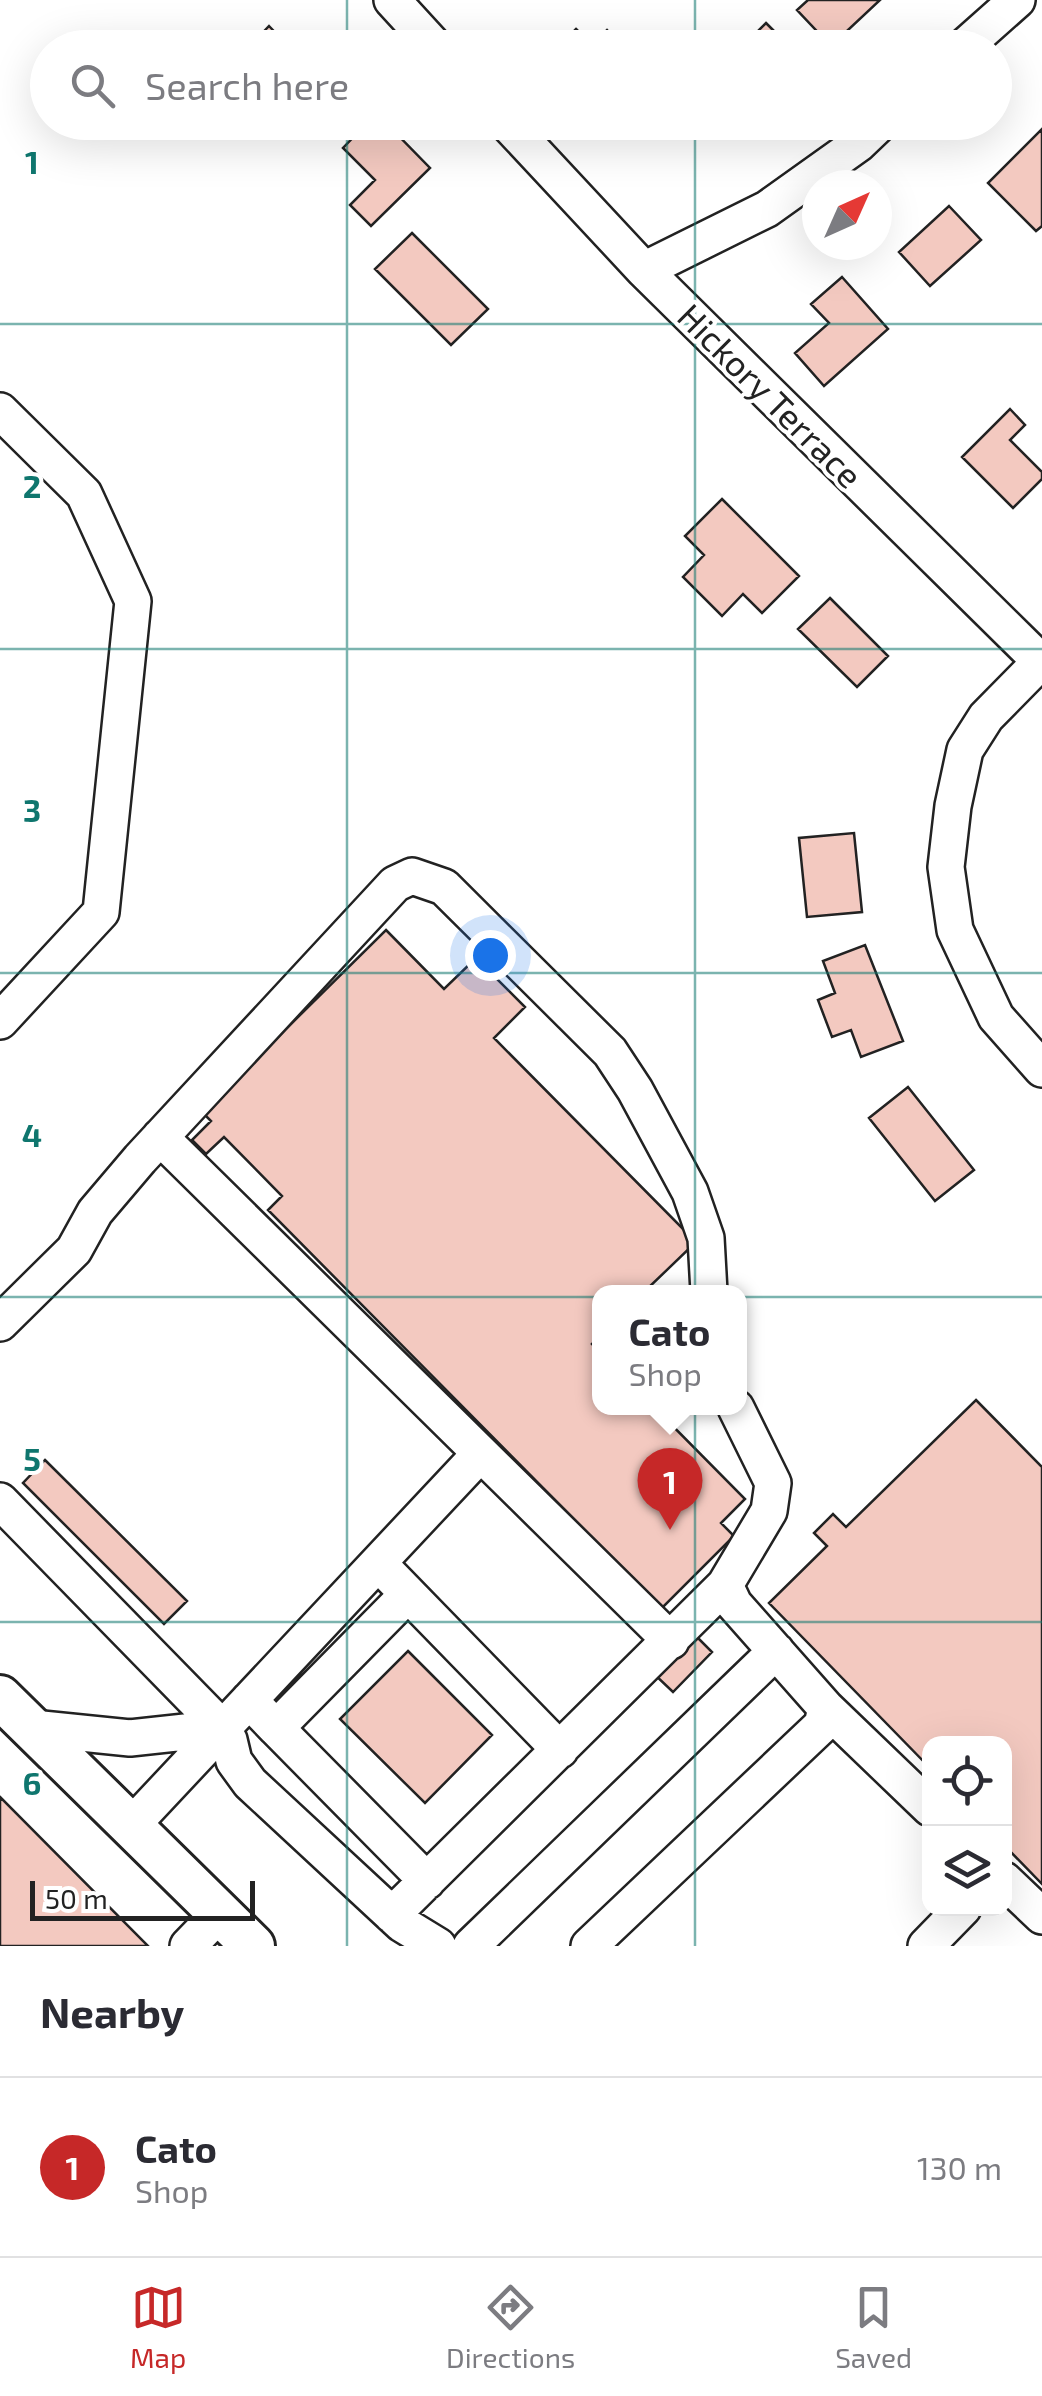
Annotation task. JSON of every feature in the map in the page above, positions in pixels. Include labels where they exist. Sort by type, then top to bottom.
[{"type":"main road","points":[[0,1697],[253,1946]]},
{"type":"street","points":[[392,0],[420,30]]},
{"type":"street","points":[[984,30],[1017,0]]},
{"type":"street","name":"Hickory Terrace","points":[[523,140],[644,270],[1041,661]]},
{"type":"street","points":[[644,270],[767,209],[862,140]]},
{"type":"street","points":[[0,411],[84,494],[133,600],[100,912],[0,1021]]},
{"type":"street","points":[[1041,661],[986,717],[965,750],[952,806],[946,867],[955,930],[996,1018],[1042,1069]]},
{"type":"street","points":[[0,1324],[74,1250],[95,1212],[160,1137],[395,884],[412,876],[444,887],[610,1052],[690,1192],[706,1238],[709,1285]]},
{"type":"street","points":[[160,1137],[671,1641]]},
{"type":"street","points":[[392,1915],[725,1585],[770,1512],[773,1483],[739,1415]]},
{"type":"street","points":[[132,1826],[480,1454]]},
{"type":"street","points":[[0,1501],[222,1728],[234,1760],[250,1783],[392,1915],[438,1946]]},
{"type":"street","points":[[378,1563],[560,1750]]},
{"type":"street","points":[[725,1585],[734,1604],[826,1708],[922,1800]]},
{"type":"street","points":[[276,1728],[408,1594]]},
{"type":"street","points":[[471,1946],[776,1652]]},
{"type":"street","points":[[248,1700],[426,1881]]},
{"type":"street","points":[[589,1946],[822,1725],[826,1708]]},
{"type":"street","points":[[32,1728],[130,1738],[222,1728]]},
{"type":"street","points":[[1012,1888],[1042,1916]]},
{"type":"street","points":[[188,1946],[220,1913]]},
{"type":"street","points":[[926,1946],[955,1916]]},
{"type":"building","points":[[808,0],[880,0],[848,30],[816,30],[797,10]]},
{"type":"building","points":[[1042,129],[1042,226],[1036,231],[988,183]]},
{"type":"building","points":[[351,140],[403,140],[430,168],[371,226],[350,205],[375,180],[343,148]]},
{"type":"building","points":[[949,206],[981,240],[930,286],[899,252]]},
{"type":"building","points":[[412,233],[488,309],[451,345],[375,269]]},
{"type":"building","points":[[842,277],[888,329],[824,386],[795,353],[829,323],[811,304]]},
{"type":"building","points":[[1010,409],[1025,425],[1010,440],[1042,472],[1042,479],[1013,508],[962,457]]},
{"type":"building","points":[[722,499],[799,576],[762,613],[743,594],[722,616],[683,577],[704,555],[685,536]]},
{"type":"building","points":[[830,598],[888,656],[857,687],[798,629]]},
{"type":"building","points":[[854,833],[862,912],[807,917],[799,838]]},
{"type":"building","points":[[386,930],[444,989],[476,958],[525,1007],[494,1038],[696,1242],[651,1285],[592,1285],[592,1415],[662,1415],[745,1499],[721,1523],[734,1536],[662,1608],[268,1210],[282,1196],[224,1137],[206,1154],[192,1140],[211,1121],[202,1112]]},
{"type":"building","points":[[865,945],[903,1041],[861,1057],[851,1030],[832,1037],[818,1000],[835,993],[823,961]]},
{"type":"building","points":[[908,1087],[974,1170],[935,1201],[869,1118]]},
{"type":"building","points":[[976,1400],[1042,1467],[1042,1884],[1012,1853],[1012,1736],[922,1736],[922,1760],[769,1603],[827,1546],[814,1533],[833,1514],[846,1527]]},
{"type":"building","points":[[45,1460],[187,1601],[164,1624],[23,1483]]},
{"type":"building","points":[[693,1633],[712,1652],[673,1692],[653,1673]]},
{"type":"building","points":[[408,1651],[492,1735],[425,1803],[340,1719]]},
{"type":"building","points":[[0,1797],[148,1946],[0,1946]]},
{"type":"place","name":"Cato","points":[[670,1530]]}]
